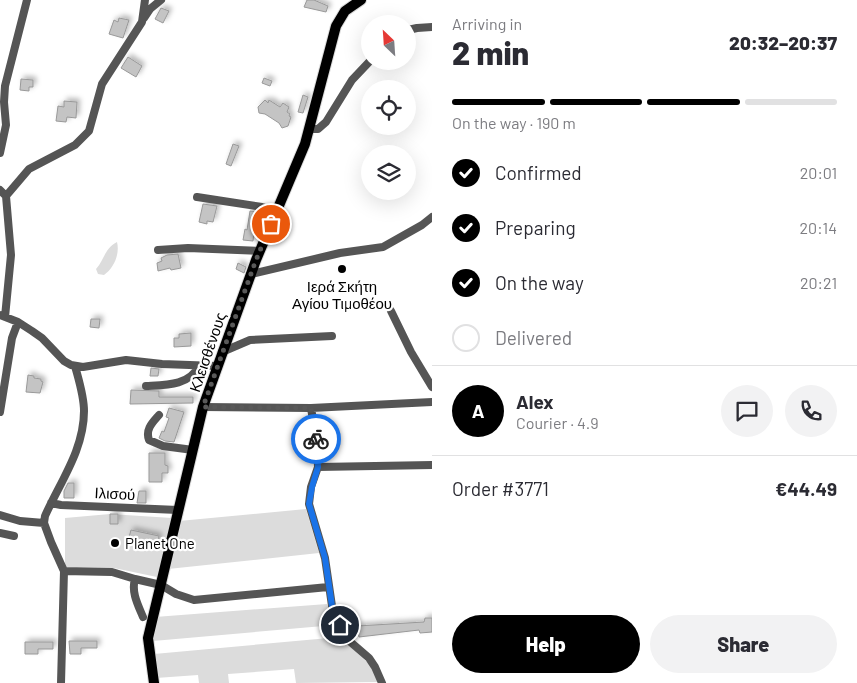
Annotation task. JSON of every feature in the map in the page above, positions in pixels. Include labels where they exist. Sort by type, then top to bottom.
[{"type":"main road","name":"Κλεισθένους","points":[[154,683],[148,638],[203,407],[250,274],[304,144],[336,26],[345,11],[362,0]]},
{"type":"street","points":[[0,153],[6,125],[4,102],[6,86],[27,0]]},
{"type":"street","points":[[142,22],[145,0]]},
{"type":"street","points":[[161,0],[150,9],[102,84],[95,104],[92,122],[84,137],[75,145],[29,170],[3,193],[10,255],[2,316],[18,322],[42,338],[64,361],[75,366],[90,366],[126,360],[156,364],[217,366]]},
{"type":"street","points":[[416,28],[432,27]]},
{"type":"street","points":[[309,129],[318,130],[324,125],[352,80],[361,70]]},
{"type":"street","points":[[197,197],[277,211]]},
{"type":"street","points":[[250,274],[340,253],[383,248],[432,217]]},
{"type":"street","points":[[158,250],[188,248],[260,251]]},
{"type":"street","points":[[391,311],[411,352],[432,387]]},
{"type":"street","points":[[0,412],[12,338],[18,322]]},
{"type":"street","points":[[222,352],[252,340],[332,336]]},
{"type":"street","points":[[62,683],[64,571],[44,523],[51,503],[77,450],[83,427],[84,402],[75,366]]},
{"type":"street","points":[[146,386],[173,385],[182,382],[193,375],[199,366]]},
{"type":"street","points":[[203,407],[311,408],[432,402]]},
{"type":"street","points":[[311,408],[317,444],[318,467],[309,504],[325,558],[332,606],[347,639],[369,658],[382,683]]},
{"type":"street","points":[[159,415],[148,431],[149,440],[163,446],[193,450]]},
{"type":"street","points":[[318,467],[432,465]]},
{"type":"street","name":"Ιλισού","points":[[51,503],[178,510]]},
{"type":"street","points":[[0,515],[20,521],[44,523]]},
{"type":"street","points":[[0,533],[14,536]]},
{"type":"street","points":[[64,571],[108,571],[161,586],[176,594],[194,600],[328,587]]},
{"type":"street","points":[[135,580],[135,599],[143,617]]},
{"type":"shaded area","points":[[117,242],[118,251],[113,265],[104,275],[98,274],[96,269],[107,251]]},
{"type":"shaded area","points":[[306,509],[319,553],[168,569],[179,521]]},
{"type":"shaded area","name":"Planet One","points":[[110,514],[172,518],[157,577],[114,568],[65,567],[65,518]]},
{"type":"shaded area","points":[[327,604],[335,625],[153,641],[155,617]]},
{"type":"shaded area","points":[[340,637],[370,665],[379,682],[296,683],[294,669],[228,674],[229,683],[199,683],[198,675],[156,678],[154,654]]},
{"type":"building","points":[[307,0],[314,0],[328,6],[326,12],[304,7]]},
{"type":"building","points":[[161,8],[169,11],[163,23],[155,19]]},
{"type":"building","points":[[119,18],[129,20],[123,38],[109,34],[114,20],[118,22]]},
{"type":"building","points":[[128,57],[142,66],[136,77],[121,68]]},
{"type":"building","points":[[264,78],[272,81],[270,86],[262,83]]},
{"type":"building","points":[[21,79],[33,80],[33,87],[29,87],[29,91],[20,90]]},
{"type":"building","points":[[303,95],[308,97],[303,113],[298,112]]},
{"type":"building","points":[[265,100],[268,103],[269,100],[280,107],[283,103],[289,107],[287,112],[291,117],[288,126],[282,128],[279,123],[265,114],[259,113],[258,107]]},
{"type":"building","points":[[64,101],[77,102],[76,118],[67,117],[66,122],[56,121],[58,106],[64,107]]},
{"type":"building","points":[[233,144],[239,146],[231,166],[226,164]]},
{"type":"building","points":[[203,204],[217,206],[213,222],[207,221],[207,224],[199,222]]},
{"type":"building","points":[[250,211],[261,212],[259,226],[255,225],[253,241],[243,240],[245,229],[247,230]]},
{"type":"building","points":[[178,254],[181,268],[158,271],[157,263],[162,261],[161,258],[167,255]]},
{"type":"building","points":[[238,263],[246,267],[244,273],[236,269]]},
{"type":"building","points":[[91,319],[100,319],[99,328],[90,327]]},
{"type":"building","points":[[191,333],[191,346],[174,347],[174,338],[179,338],[179,334]]},
{"type":"building","points":[[151,368],[159,369],[158,376],[150,376]]},
{"type":"building","points":[[28,375],[41,379],[43,382],[40,393],[26,392]]},
{"type":"building","points":[[131,390],[159,391],[159,397],[193,397],[193,403],[130,404]]},
{"type":"building","points":[[169,408],[184,412],[174,442],[159,438],[162,431],[164,432],[169,418],[166,417]]},
{"type":"building","points":[[149,453],[165,453],[165,465],[168,466],[168,473],[162,473],[162,482],[149,482]]},
{"type":"building","points":[[68,483],[74,483],[74,498],[64,498],[64,491]]},
{"type":"building","points":[[139,491],[146,491],[146,503],[137,503]]},
{"type":"building","points":[[110,514],[118,514],[118,524],[110,524]]},
{"type":"building","points":[[131,530],[159,536],[157,547],[128,541]]},
{"type":"building","points":[[425,618],[432,618],[432,632],[420,633],[419,630],[359,637],[357,626],[424,622]]},
{"type":"building","points":[[69,641],[97,641],[97,648],[81,648],[81,654],[70,654]]},
{"type":"building","points":[[25,642],[53,642],[53,649],[38,649],[38,654],[25,654]]},
{"type":"way so far","points":[[271,224],[256,260],[203,407],[311,408],[316,439]]},
{"type":"place","name":"Ιερά Σκήτη Αγίου Τιμοθέου","points":[[342,269]]},
{"type":"place","name":"Planet One","points":[[115,543]]},
{"type":"route","points":[[316,439],[318,467],[309,504],[325,558],[332,606],[340,625]]}]
